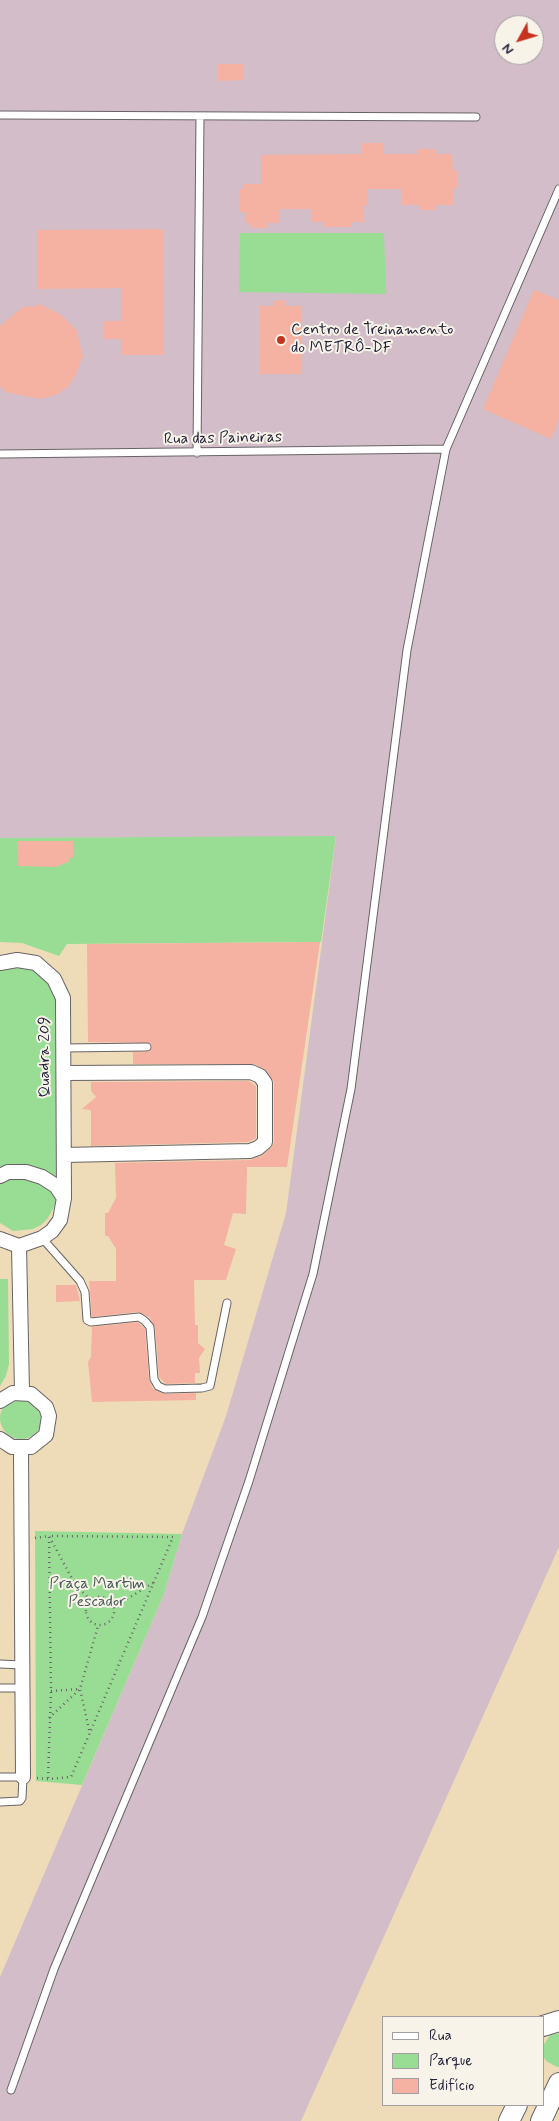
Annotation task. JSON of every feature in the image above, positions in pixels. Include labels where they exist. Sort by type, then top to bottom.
[{"type":"main road","points":[[540,2121],[559,2081],[544,2075]]},
{"type":"main road","points":[[509,2121],[516,2106]]},
{"type":"street","name":"Quadra 209","points":[[0,963],[17,960],[36,963],[54,979],[63,998],[64,1198],[60,1220],[52,1231],[42,1238],[19,1246]]},
{"type":"street","points":[[64,1073],[251,1072],[260,1076],[265,1083],[265,1142],[258,1148],[250,1151],[64,1155]]},
{"type":"street","points":[[0,1176],[8,1172],[26,1172],[42,1177],[56,1186],[64,1198]]},
{"type":"street","points":[[0,1239],[19,1246],[22,1392]]},
{"type":"street","points":[[0,1401],[13,1393],[32,1394],[46,1407],[49,1426],[46,1435],[39,1442],[21,1449],[12,1447],[0,1439]]},
{"type":"street","points":[[21,1449],[23,1777]]},
{"type":"lane","points":[[0,116],[476,117]]},
{"type":"lane","points":[[197,453],[200,116]]},
{"type":"lane","points":[[11,2090],[54,1970],[202,1617],[249,1481],[312,1274],[351,1089],[407,650],[446,449],[556,202],[559,189]]},
{"type":"lane","name":"Rua das Paineiras","points":[[0,454],[446,449]]},
{"type":"lane","points":[[64,1048],[147,1047]]},
{"type":"lane","points":[[42,1238],[80,1281],[85,1292],[87,1320],[91,1322],[139,1317],[150,1327],[154,1378],[158,1386],[165,1389],[210,1386],[228,1303]]},
{"type":"lane","points":[[0,1664],[22,1665]]},
{"type":"lane","points":[[0,1688],[22,1688]]},
{"type":"lane","points":[[0,1777],[23,1777],[22,1798],[20,1801],[0,1802]]},
{"type":"path","points":[[21,1540],[49,1536],[173,1537],[71,1777],[48,1779],[23,1777]]},
{"type":"path","points":[[49,1536],[76,1586],[91,1600]]},
{"type":"path","points":[[48,1779],[51,1690],[49,1536]]},
{"type":"path","points":[[114,1607],[154,1583]]},
{"type":"path","points":[[91,1600],[104,1597],[114,1607]]},
{"type":"path","points":[[91,1600],[86,1612],[92,1623],[98,1626],[104,1626],[113,1618],[114,1607]]},
{"type":"path","points":[[90,1736],[80,1689],[98,1626]]},
{"type":"path","points":[[51,1690],[80,1689]]},
{"type":"path","points":[[49,1718],[80,1689]]},
{"type":"shaded area","points":[[0,0],[559,0],[559,1547],[301,2121],[0,2121],[0,1977],[164,1594],[182,1534],[226,1416],[286,1213],[336,837],[0,838]]},
{"type":"green space","points":[[240,233],[384,233],[386,294],[239,292]]},
{"type":"green space","points":[[336,836],[321,942],[67,944],[59,956],[22,943],[0,942],[0,838]]},
{"type":"green space","points":[[30,965],[57,991],[57,1201],[48,1218],[41,1225],[33,1229],[13,1231],[0,1223],[0,969],[6,966]]},
{"type":"green space","points":[[0,1279],[8,1279],[9,1364],[6,1376],[0,1386]]},
{"type":"green space","points":[[25,1397],[33,1400],[39,1406],[42,1418],[39,1430],[33,1436],[17,1439],[9,1436],[3,1430],[0,1414],[3,1406],[9,1400]]},
{"type":"green space","name":"Praça Martim Pescador","points":[[35,1531],[182,1534],[164,1594],[82,1785],[36,1781]]},
{"type":"green space","points":[[559,2033],[559,2067],[546,2061],[544,2058],[544,2044],[550,2035]]},
{"type":"building","points":[[218,64],[244,64],[244,80],[218,81]]},
{"type":"building","points":[[362,143],[384,143],[384,154],[418,154],[418,149],[435,149],[436,154],[452,154],[453,171],[457,171],[457,188],[453,188],[453,205],[436,205],[436,210],[419,210],[419,205],[402,205],[402,189],[368,189],[368,205],[363,206],[363,222],[352,222],[352,227],[323,227],[323,222],[312,222],[312,209],[279,209],[279,223],[267,223],[267,228],[251,228],[250,223],[245,223],[245,212],[240,212],[240,189],[244,189],[244,184],[262,184],[261,155],[362,154]]},
{"type":"building","points":[[161,229],[163,231],[164,355],[121,355],[121,339],[104,339],[104,321],[122,321],[121,288],[37,289],[37,230]]},
{"type":"building","points":[[534,290],[559,300],[559,419],[551,439],[483,409]]},
{"type":"building","name":"Centro de Treinamento do METRÔ-DF","points":[[285,300],[285,306],[301,306],[302,374],[260,374],[260,306],[273,306],[273,301]]},
{"type":"building","points":[[37,303],[60,314],[77,331],[83,357],[68,387],[56,395],[39,399],[6,392],[0,386],[0,326],[23,307],[37,306]]},
{"type":"building","points":[[17,841],[73,841],[73,858],[70,857],[70,861],[56,867],[18,866]]},
{"type":"building","points":[[320,942],[287,1167],[247,1167],[246,1214],[233,1213],[224,1245],[236,1249],[226,1280],[194,1280],[195,1325],[198,1325],[198,1343],[205,1349],[199,1358],[200,1373],[195,1373],[195,1383],[166,1384],[159,1377],[155,1327],[149,1317],[138,1312],[92,1317],[89,1281],[116,1281],[116,1249],[108,1236],[105,1236],[105,1213],[108,1213],[116,1198],[115,1163],[250,1160],[261,1156],[271,1148],[274,1142],[274,1082],[267,1071],[254,1064],[133,1064],[133,1052],[149,1052],[152,1047],[150,1043],[88,1042],[87,944]]},
{"type":"building","points":[[249,1081],[256,1086],[256,1138],[253,1140],[248,1142],[91,1146],[91,1110],[82,1109],[96,1097],[91,1091],[91,1082]]},
{"type":"building","points":[[56,1285],[76,1285],[80,1301],[56,1302]]},
{"type":"building","points":[[138,1322],[145,1329],[149,1379],[153,1389],[165,1394],[196,1393],[196,1400],[92,1402],[88,1362],[91,1357],[92,1327]]},
{"type":"place","name":"Centro de Treinamento do METRÔ-DF","points":[[281,340]]}]
